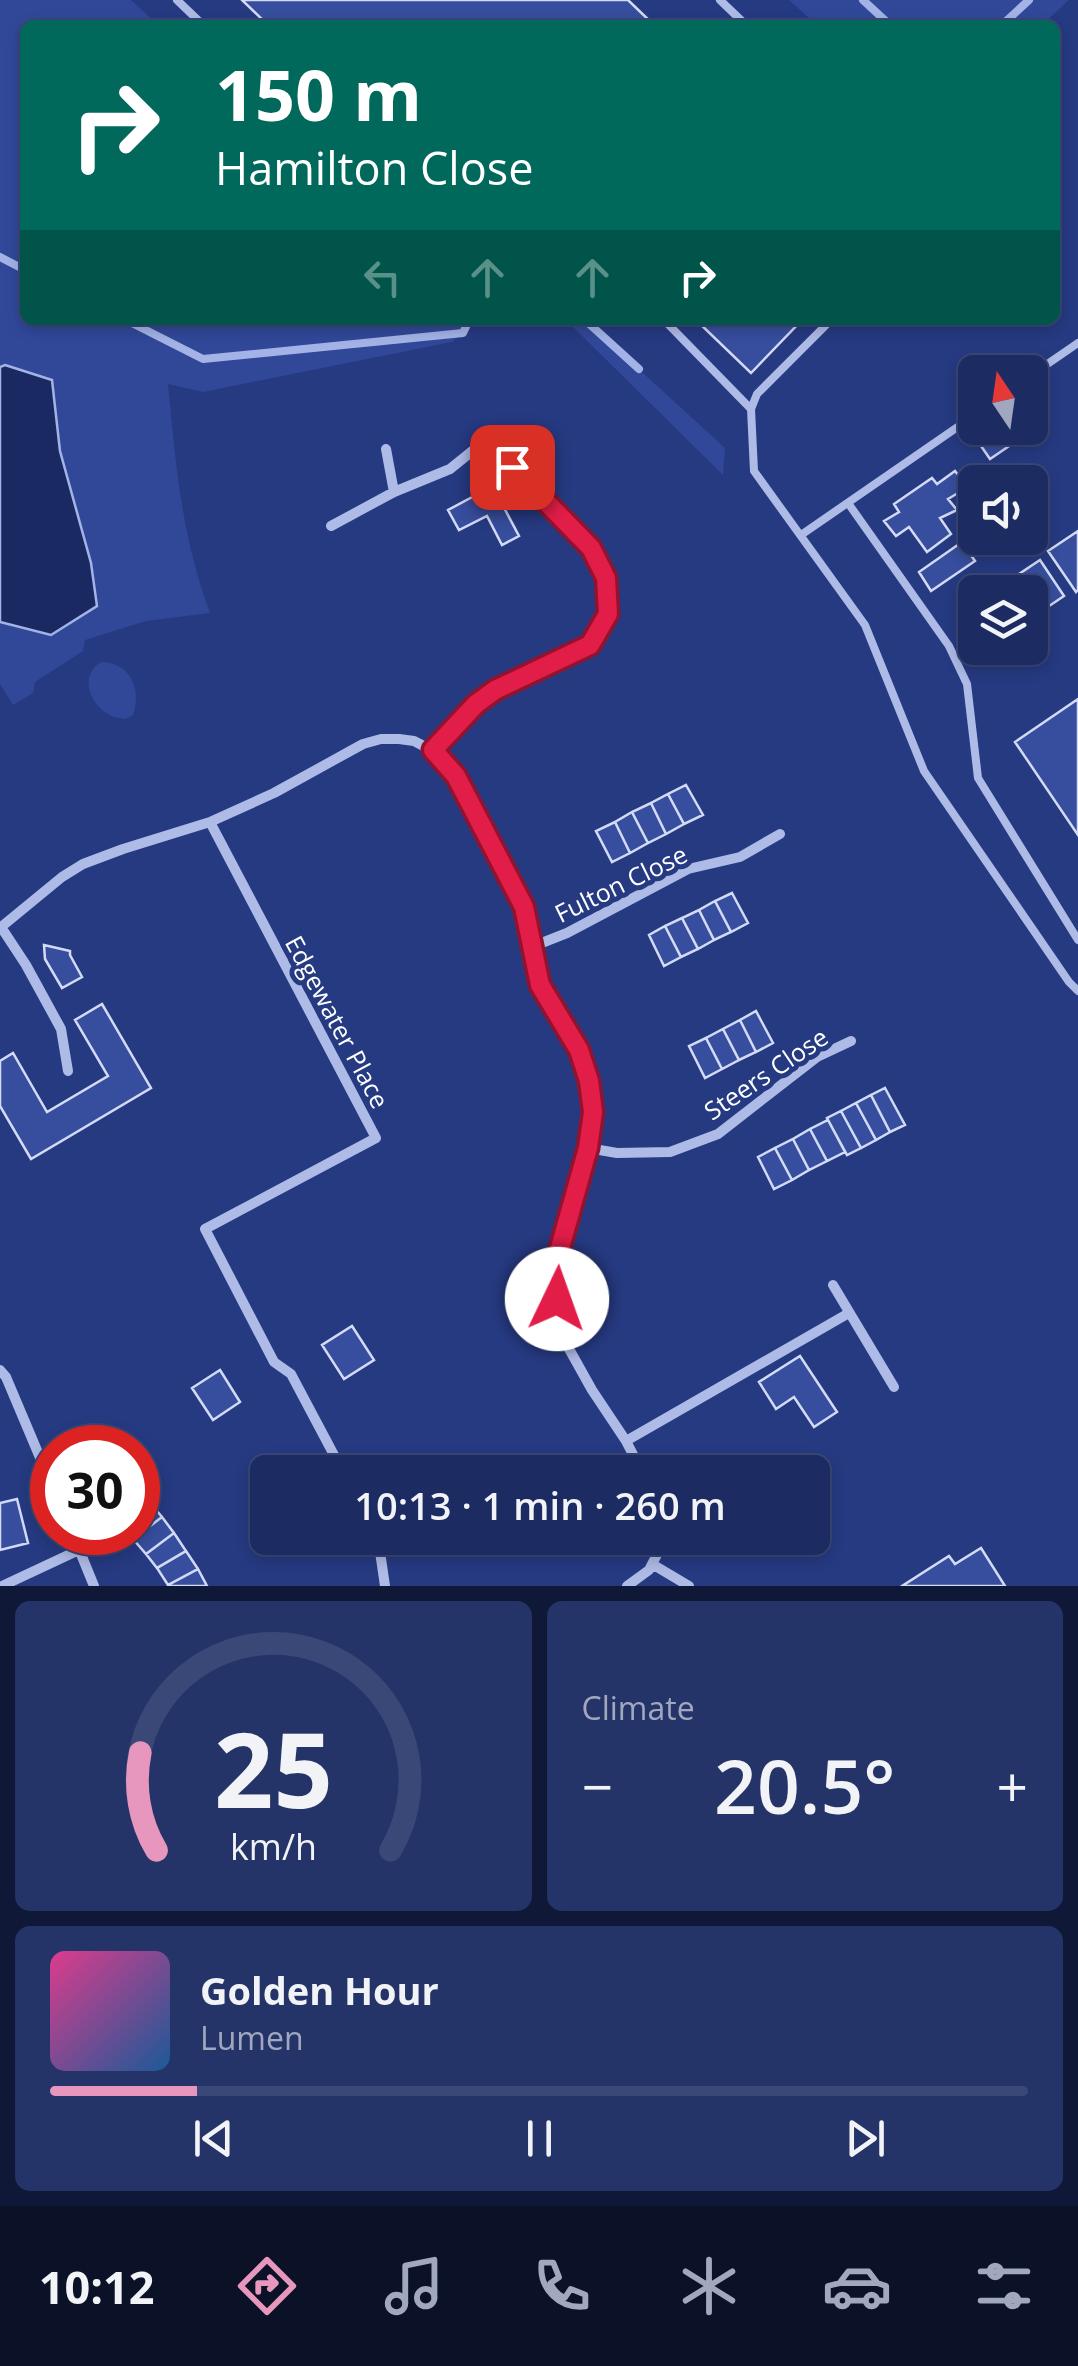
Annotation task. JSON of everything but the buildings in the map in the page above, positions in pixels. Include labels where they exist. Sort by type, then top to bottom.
[{"type":"street","points":[[332,526],[394,492],[450,469],[486,440],[591,548],[606,578],[608,614],[590,645],[495,690],[476,704],[433,750]]},
{"type":"street","points":[[386,449],[394,492]]},
{"type":"street","points":[[68,1071],[61,1029],[26,964],[1,928],[83,864],[210,822],[274,793],[364,744],[400,739],[433,750],[456,776],[516,890],[534,946],[540,985],[579,1050],[589,1081],[593,1112],[588,1148],[560,1248],[557,1299],[568,1347],[633,1455]]},
{"type":"street","name":"Edgewater Place","points":[[210,822],[376,1138],[206,1229],[274,1362],[291,1374],[334,1455]]},
{"type":"street","name":"Fulton Close","points":[[534,946],[688,870],[740,857],[780,834]]},
{"type":"street","name":"Steers Close","points":[[588,1148],[617,1153],[670,1152],[718,1134],[818,1058],[851,1041]]},
{"type":"street","points":[[832,1285],[894,1387]]},
{"type":"street","points":[[626,1441],[849,1313]]},
{"type":"street","points":[[0,1370],[30,1434]]},
{"type":"street","points":[[2,1586],[68,1555]]},
{"type":"street","points":[[81,1555],[94,1586]]},
{"type":"street","points":[[380,1555],[385,1586]]},
{"type":"street","points":[[627,1586],[649,1570],[657,1555]]},
{"type":"street","points":[[652,1564],[689,1586]]},
{"type":"lane","points":[[178,0],[198,20]]},
{"type":"lane","points":[[720,0],[741,20]]},
{"type":"lane","points":[[669,325],[751,409]]},
{"type":"lane","points":[[826,325],[757,394],[751,409],[754,470],[865,625],[924,771],[1078,991]]},
{"type":"lane","points":[[1048,364],[1078,343]]},
{"type":"lane","points":[[800,535],[958,426]]},
{"type":"lane","points":[[848,502],[949,646],[966,684],[978,778],[1078,940]]},
{"type":"shaded area","points":[[0,0],[131,0],[153,20],[20,20],[20,325],[472,325],[452,342],[203,392],[168,384],[186,527],[210,613],[146,621],[85,640],[83,651],[35,682],[33,693],[13,705],[0,684]]},
{"type":"shaded area","points":[[789,0],[1069,0],[1047,20],[811,20]]},
{"type":"shaded area","points":[[571,325],[590,325],[725,448],[723,475]]},
{"type":"shaded area","points":[[5,365],[52,380],[60,451],[91,563],[97,606],[51,635],[0,622],[0,367]]},
{"type":"shaded area","points":[[101,662],[120,667],[131,679],[135,705],[133,715],[126,719],[103,710],[92,697],[90,674]]},
{"type":"waterway","points":[[863,0],[885,20]]},
{"type":"waterway","points":[[1007,20],[1029,0]]},
{"type":"waterway","points":[[0,257],[20,267]]},
{"type":"waterway","points":[[136,325],[203,359],[463,333],[467,325]]},
{"type":"waterway","points":[[591,325],[639,369]]},
{"type":"route","points":[[512,467],[591,548],[606,578],[608,614],[590,645],[495,690],[476,704],[433,750],[456,776],[524,907],[540,985],[579,1050],[589,1081],[593,1112],[588,1148],[560,1248],[557,1299]]}]
